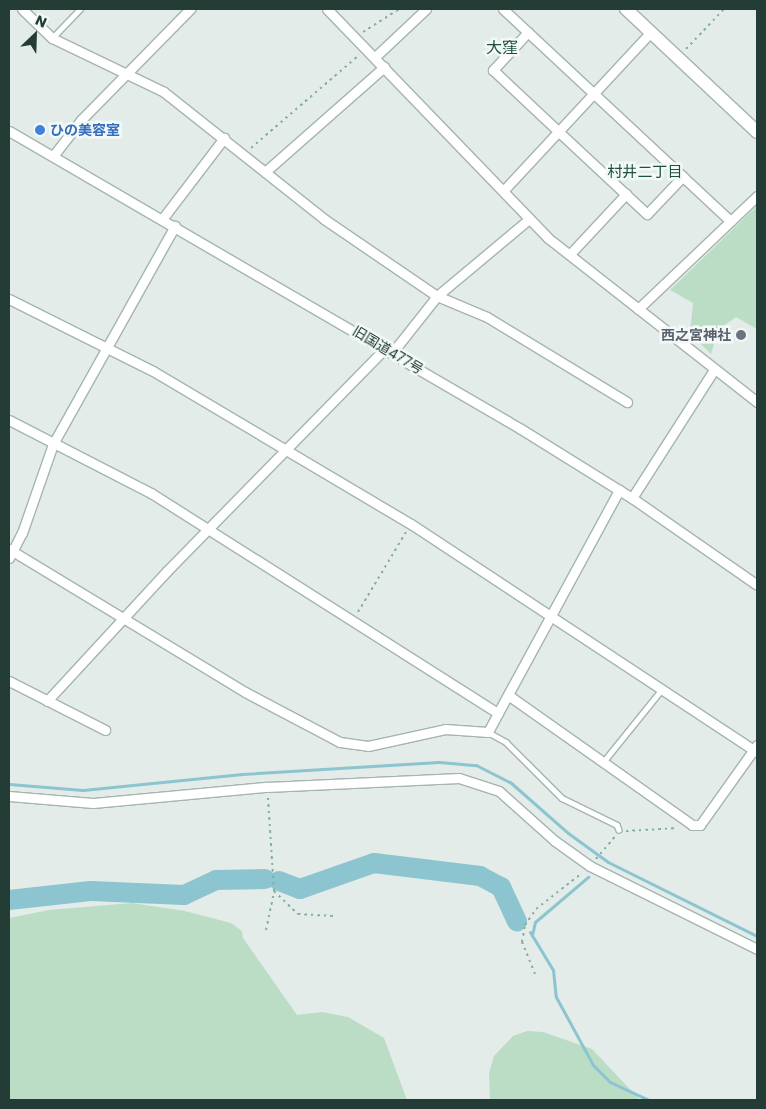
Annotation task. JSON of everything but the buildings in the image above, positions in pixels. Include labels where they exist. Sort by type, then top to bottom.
[{"type":"street","points":[[22,9],[52,38],[128,72],[164,92],[324,219],[437,296],[487,316],[627,402]]},
{"type":"street","points":[[53,156],[128,72],[190,9]]},
{"type":"street","points":[[327,9],[375,57],[432,122],[504,190],[529,219],[638,309],[757,402]]},
{"type":"street","points":[[503,9],[730,221]]},
{"type":"street","points":[[626,9],[757,132]]},
{"type":"street","points":[[375,57],[423,10]]},
{"type":"street","points":[[528,32],[493,70],[647,214],[683,176]]},
{"type":"street","points":[[504,190],[560,133],[593,92],[651,32]]},
{"type":"street","points":[[265,172],[384,68]]},
{"type":"street","name":"旧国道477号","points":[[9,131],[163,218],[389,351],[619,490],[757,584]]},
{"type":"street","points":[[163,218],[224,138]]},
{"type":"street","points":[[572,253],[626,194]]},
{"type":"street","points":[[638,309],[756,198]]},
{"type":"street","points":[[47,701],[124,616],[210,530],[285,449],[389,351],[437,296],[529,219]]},
{"type":"street","points":[[175,226],[53,444],[10,553],[124,616],[245,692],[340,742],[368,746],[445,729],[488,732],[619,490]]},
{"type":"street","points":[[9,299],[106,347],[285,449],[411,524],[551,613],[756,749],[700,825],[692,824],[508,695]]},
{"type":"street","points":[[632,498],[714,370]]},
{"type":"street","points":[[9,420],[151,493],[498,713]]},
{"type":"street","points":[[9,681],[106,730]]},
{"type":"street","points":[[9,796],[93,802],[267,787],[443,778],[481,783],[504,794],[555,841],[757,949]]},
{"type":"lane","points":[[52,38],[80,9]]},
{"type":"lane","points":[[604,761],[663,688]]},
{"type":"lane","points":[[488,732],[506,742],[562,798],[617,825],[618,830]]},
{"type":"path","points":[[356,37],[399,9]]},
{"type":"path","points":[[686,49],[724,9]]},
{"type":"path","points":[[244,154],[366,48]]},
{"type":"path","points":[[352,622],[411,524]]},
{"type":"path","points":[[266,930],[274,891],[267,787]]},
{"type":"path","points":[[535,974],[522,942],[525,924],[536,909],[606,852],[618,830],[643,832],[692,824]]},
{"type":"path","points":[[274,891],[298,914],[334,916]]},
{"type":"green space","points":[[756,207],[757,329],[736,317],[718,330],[711,354],[690,333],[693,303],[670,290]]},
{"type":"green space","points":[[132,903],[185,911],[231,923],[242,931],[243,938],[297,1015],[322,1012],[348,1017],[384,1038],[407,1100],[9,1100],[9,918],[49,910]]},
{"type":"green space","points":[[527,1031],[543,1032],[592,1049],[640,1100],[490,1100],[489,1073],[494,1056],[513,1036]]},
{"type":"waterway","points":[[9,784],[83,790],[242,774],[439,762],[476,765],[510,782],[568,833],[608,862],[757,936]]},
{"type":"waterway","points":[[279,881],[300,889],[374,863],[480,876],[501,887],[517,921]]},
{"type":"waterway","points":[[532,935],[535,922],[588,877]]},
{"type":"waterway","points":[[9,900],[91,891],[184,895],[216,880],[265,879]]},
{"type":"waterway","points":[[530,932],[553,970],[556,997],[593,1065],[610,1082],[649,1100]]},
{"type":"place","name":"ひの美容室","points":[[40,130]]},
{"type":"place","name":"西之宮神社","points":[[741,335]]},
{"type":"district","name":"大窪","points":[[502,48]]},
{"type":"district","name":"村井二丁目","points":[[645,172]]}]
